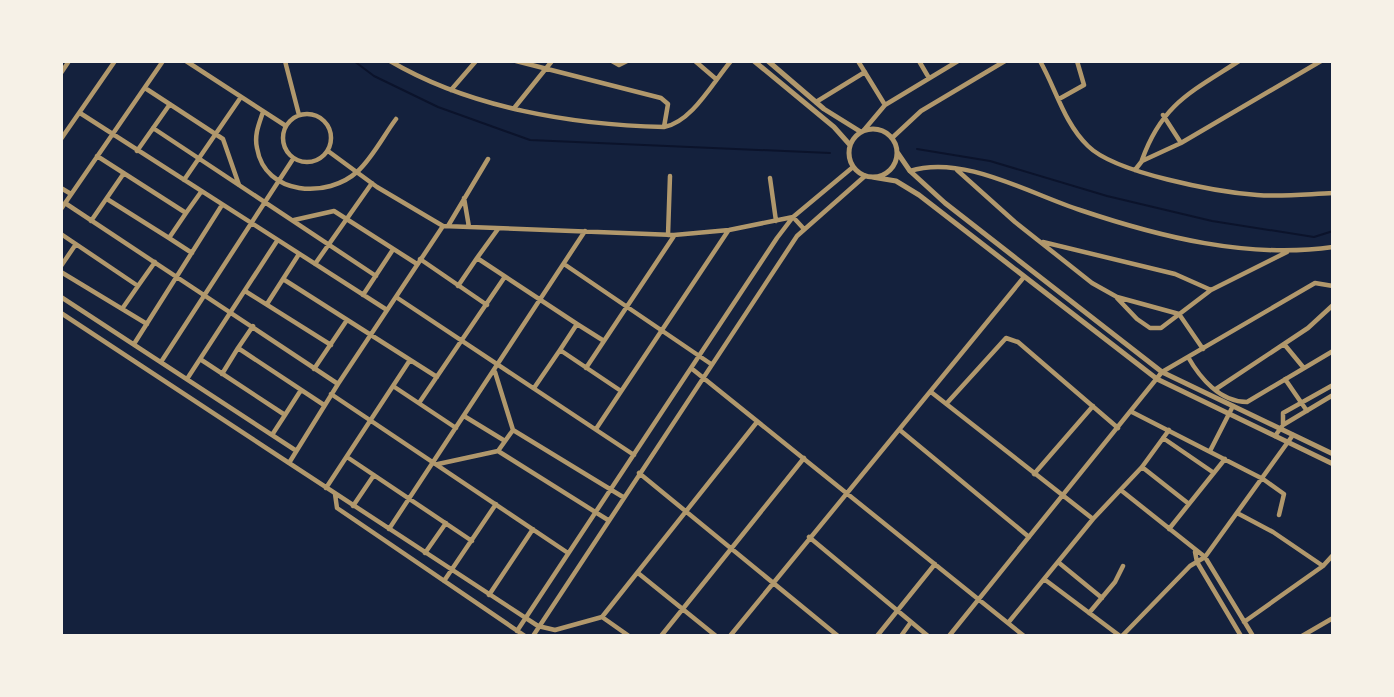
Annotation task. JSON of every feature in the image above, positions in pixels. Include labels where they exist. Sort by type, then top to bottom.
[{"type":"street","points":[[61,74],[69,61]]},
{"type":"street","points":[[61,139],[115,61]]},
{"type":"street","points":[[163,61],[63,206],[92,221],[177,276],[338,384]]},
{"type":"street","points":[[186,61],[286,126]]},
{"type":"street","points":[[285,61],[299,114]]},
{"type":"street","points":[[390,61],[451,90],[515,108],[585,120],[664,127],[672,126],[690,111],[731,61]]},
{"type":"street","points":[[451,90],[475,61]]},
{"type":"street","points":[[516,61],[661,98],[668,104],[664,127]]},
{"type":"street","points":[[515,108],[552,61]]},
{"type":"street","points":[[612,61],[619,65],[627,61]]},
{"type":"street","points":[[695,61],[716,79]]},
{"type":"street","points":[[754,61],[834,127],[850,145],[853,167],[864,176],[896,181],[911,190],[1157,379],[1330,463],[1332,454],[1282,427],[1162,372],[945,204],[910,171],[891,138],[879,130],[863,131],[816,103],[768,61]]},
{"type":"street","points":[[858,61],[886,105]]},
{"type":"street","points":[[919,61],[929,78]]},
{"type":"street","points":[[850,145],[886,105],[958,61]]},
{"type":"street","points":[[891,138],[921,111],[1005,61]]},
{"type":"street","points":[[1040,61],[1072,126],[1089,147],[1135,170],[1258,195],[1333,193]]},
{"type":"street","points":[[1059,99],[1084,85],[1077,61]]},
{"type":"street","points":[[1135,170],[1163,116],[1177,102],[1239,61]]},
{"type":"street","points":[[1142,161],[1181,143],[1321,61]]},
{"type":"street","points":[[816,103],[865,72]]},
{"type":"street","points":[[145,88],[225,142],[239,186]]},
{"type":"street","points":[[184,180],[241,97]]},
{"type":"street","points":[[137,150],[170,104]]},
{"type":"street","points":[[263,112],[256,135],[256,147],[261,160],[279,181],[292,187],[315,190],[357,172],[396,118]]},
{"type":"street","points":[[79,113],[387,310]]},
{"type":"street","points":[[299,114],[310,114],[325,121],[331,136],[328,151],[316,161],[308,163],[293,159],[284,146],[286,126],[299,114]]},
{"type":"street","points":[[1163,116],[1181,143]]},
{"type":"street","points":[[153,128],[376,276]]},
{"type":"street","points":[[328,151],[372,183],[446,226],[671,235],[729,230],[793,217]]},
{"type":"street","points":[[872,177],[880,176],[892,167],[897,152]]},
{"type":"street","points":[[97,156],[186,213]]},
{"type":"street","points":[[161,362],[293,159]]},
{"type":"street","points":[[289,463],[331,394],[418,262],[446,226],[488,159]]},
{"type":"street","points":[[517,631],[793,217],[853,167]]},
{"type":"street","points":[[910,171],[929,167],[997,178],[1079,210],[1204,243],[1288,251],[1333,247]]},
{"type":"street","points":[[956,170],[1038,241],[1092,283],[1117,297],[1179,314],[1202,349]]},
{"type":"street","points":[[92,221],[124,173]]},
{"type":"street","points":[[586,368],[671,235],[670,176]]},
{"type":"street","points":[[533,636],[703,376],[804,229],[864,176]]},
{"type":"street","points":[[770,178],[776,221]]},
{"type":"street","points":[[315,264],[372,183]]},
{"type":"street","points":[[61,188],[71,194]]},
{"type":"street","points":[[169,238],[201,192]]},
{"type":"street","points":[[464,198],[469,227]]},
{"type":"street","points":[[107,199],[192,253]]},
{"type":"street","points":[[134,344],[222,205]]},
{"type":"street","points":[[293,220],[333,211],[392,251],[418,262],[487,305]]},
{"type":"street","points":[[793,217],[804,229]]},
{"type":"street","points":[[458,286],[498,229]]},
{"type":"street","points":[[596,429],[729,230]]},
{"type":"street","points":[[389,529],[435,463],[585,231]]},
{"type":"street","points":[[61,234],[138,286]]},
{"type":"street","points":[[187,379],[277,241]]},
{"type":"street","points":[[1038,241],[1175,274],[1211,290]]},
{"type":"street","points":[[61,266],[76,244]]},
{"type":"street","points":[[363,295],[392,251]]},
{"type":"street","points":[[1117,297],[1127,312],[1150,328],[1161,328],[1211,290],[1288,251]]},
{"type":"street","points":[[267,304],[299,254]]},
{"type":"street","points":[[477,258],[604,341]]},
{"type":"street","points":[[122,309],[155,262]]},
{"type":"street","points":[[564,264],[711,364]]},
{"type":"street","points":[[61,272],[147,324]]},
{"type":"street","points":[[730,636],[846,492],[901,431],[1024,277]]},
{"type":"street","points":[[419,403],[504,278]]},
{"type":"street","points":[[283,279],[437,377]]},
{"type":"street","points":[[949,636],[1162,372],[1315,283],[1323,282],[1333,286]]},
{"type":"street","points":[[245,291],[331,345]]},
{"type":"street","points":[[396,296],[634,455]]},
{"type":"street","points":[[61,297],[295,450]]},
{"type":"street","points":[[1216,389],[1284,344],[1333,305]]},
{"type":"street","points":[[61,313],[525,619],[555,630],[602,617],[757,422]]},
{"type":"street","points":[[314,369],[347,320]]},
{"type":"street","points":[[534,388],[577,324]]},
{"type":"street","points":[[222,374],[253,326]]},
{"type":"street","points":[[947,403],[1006,338],[1018,342],[1118,428]]},
{"type":"street","points":[[1284,344],[1303,368]]},
{"type":"street","points":[[238,348],[324,405]]},
{"type":"street","points":[[560,350],[621,391]]},
{"type":"street","points":[[1188,357],[1200,377],[1235,401],[1247,402],[1333,351]]},
{"type":"street","points":[[200,359],[285,415]]},
{"type":"street","points":[[326,488],[410,360]]},
{"type":"street","points":[[691,368],[1024,636]]},
{"type":"street","points":[[495,371],[513,430],[623,497]]},
{"type":"street","points":[[1285,379],[1307,411]]},
{"type":"street","points":[[1282,427],[1283,413],[1333,385]]},
{"type":"street","points":[[393,386],[456,428]]},
{"type":"street","points":[[272,435],[301,390]]},
{"type":"street","points":[[932,392],[1093,519]]},
{"type":"street","points":[[331,394],[568,553]]},
{"type":"street","points":[[1275,437],[1282,427],[1333,395]]},
{"type":"street","points":[[1210,451],[1233,406]]},
{"type":"street","points":[[1034,474],[1093,407]]},
{"type":"street","points":[[1132,412],[1263,479],[1284,494],[1279,515]]},
{"type":"street","points":[[464,415],[505,441]]},
{"type":"street","points":[[498,451],[513,430]]},
{"type":"street","points":[[1008,623],[1093,519],[1142,467],[1169,430]]},
{"type":"street","points":[[901,431],[1029,537]]},
{"type":"street","points":[[1044,579],[1121,636],[1205,557],[1239,514],[1293,435]]},
{"type":"street","points":[[1163,438],[1214,472]]},
{"type":"street","points":[[435,463],[498,451],[608,520]]},
{"type":"street","points":[[347,457],[472,541]]},
{"type":"street","points":[[661,636],[804,458]]},
{"type":"street","points":[[1168,530],[1225,459]]},
{"type":"street","points":[[1142,467],[1189,504]]},
{"type":"street","points":[[639,473],[729,550],[838,636]]},
{"type":"street","points":[[353,506],[374,475]]},
{"type":"street","points":[[1121,491],[1195,552],[1205,557],[1253,636]]},
{"type":"street","points":[[335,494],[337,508],[525,636]]},
{"type":"street","points":[[444,582],[496,504]]},
{"type":"street","points":[[1239,514],[1273,532],[1323,566]]},
{"type":"street","points":[[425,553],[446,523]]},
{"type":"street","points":[[489,595],[533,529]]},
{"type":"street","points":[[809,537],[928,636]]},
{"type":"street","points":[[1195,552],[1197,562],[1241,636]]},
{"type":"street","points":[[1244,622],[1323,566],[1333,555]]},
{"type":"street","points":[[1058,562],[1102,598]]},
{"type":"street","points":[[877,636],[935,564]]},
{"type":"street","points":[[1089,613],[1123,566]]},
{"type":"street","points":[[638,573],[716,636]]},
{"type":"street","points":[[602,617],[629,636]]},
{"type":"street","points":[[1302,636],[1333,618]]},
{"type":"street","points":[[901,636],[911,622]]},
{"type":"street","points":[[1013,636],[1017,630]]},
{"type":"waterway","points":[[354,61],[374,76],[438,107],[530,140],[830,153]]},
{"type":"waterway","points":[[917,149],[990,161],[1107,196],[1212,221],[1314,237],[1333,231]]}]
